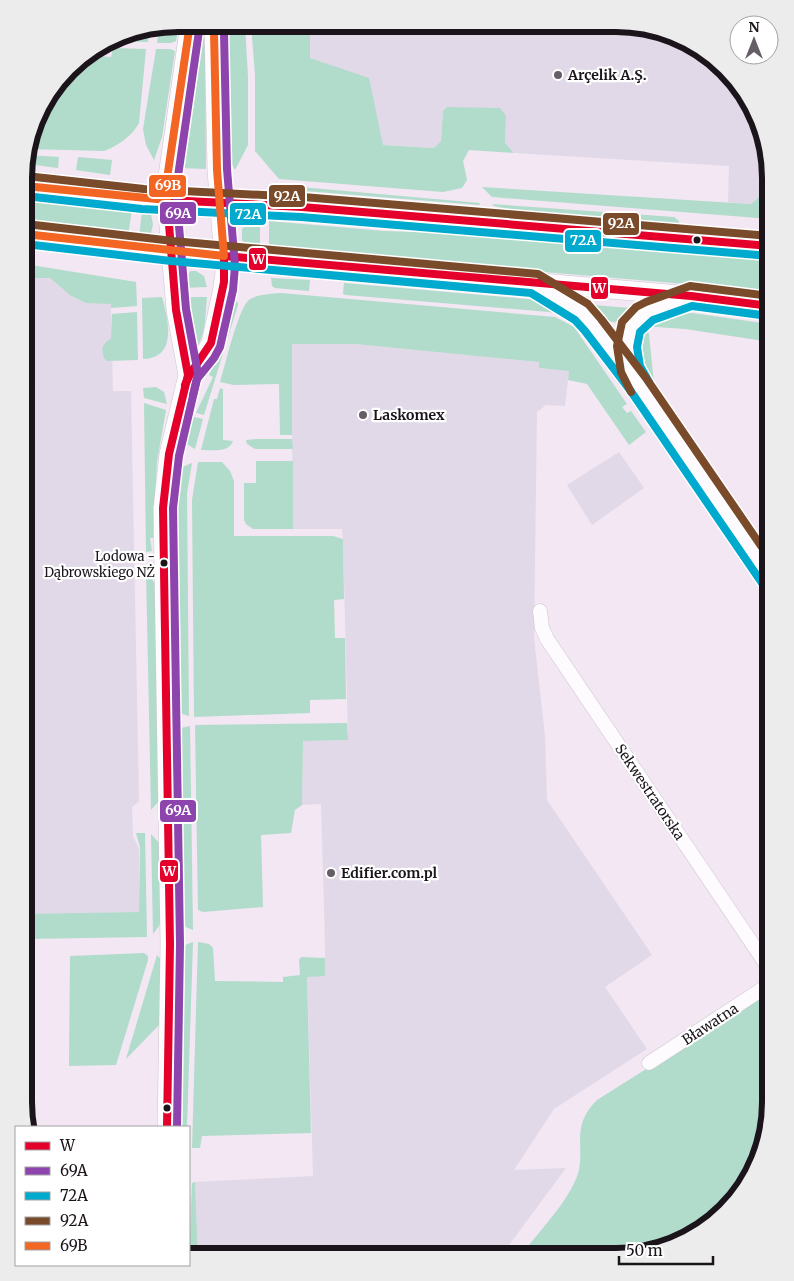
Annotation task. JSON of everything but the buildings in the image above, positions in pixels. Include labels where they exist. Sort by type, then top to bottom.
[{"type":"street","points":[[167,1126],[170,944],[163,508],[169,454],[188,375],[176,310],[167,200],[168,168],[189,32]]},
{"type":"street","points":[[188,375],[211,343],[224,282],[224,256],[216,148],[214,32]]},
{"type":"street","points":[[33,187],[114,196],[302,207],[762,245]]},
{"type":"street","points":[[33,235],[224,256],[691,296],[762,305]]},
{"type":"street","points":[[534,283],[582,312],[593,325],[638,384],[762,564]]},
{"type":"street","points":[[638,384],[630,369],[627,353],[628,338],[633,325],[649,311],[691,296]]},
{"type":"street","name":"Sekwestratorska","points":[[540,611],[542,628],[547,639],[761,957]]},
{"type":"street","name":"Bławatna","points":[[649,1063],[761,990]]},
{"type":"shaded area","points":[[310,32],[616,32],[653,37],[689,52],[704,63],[719,75],[742,105],[757,141],[762,193],[751,204],[728,202],[729,166],[514,153],[505,143],[506,116],[443,111],[441,141],[434,148],[383,145],[368,79],[310,58]]},
{"type":"shaded area","points":[[33,278],[50,278],[63,289],[86,302],[111,304],[113,391],[131,391],[139,801],[132,807],[133,836],[139,849],[139,912],[33,915]]},
{"type":"shaded area","points":[[291,344],[355,344],[540,362],[540,368],[569,371],[565,406],[546,405],[537,412],[534,638],[545,736],[547,800],[652,955],[605,987],[647,1049],[554,1109],[514,1170],[566,1168],[507,1248],[198,1248],[195,1182],[313,1176],[307,976],[325,976],[325,945],[321,804],[302,805],[303,741],[348,740],[343,539],[342,529],[293,529]]},
{"type":"shaded area","points":[[619,452],[644,488],[592,525],[567,485]]},
{"type":"shaded area","points":[[33,1060],[34,1120],[33,1103]]},
{"type":"green space","points":[[178,32],[176,41],[157,43],[158,34]]},
{"type":"green space","points":[[199,32],[205,32],[206,169],[180,168]]},
{"type":"green space","points":[[224,32],[245,32],[248,77],[248,145],[235,170],[226,137]]},
{"type":"green space","points":[[252,32],[310,32],[310,58],[369,78],[383,145],[434,148],[441,141],[443,111],[447,107],[500,108],[506,116],[505,143],[514,153],[469,150],[463,161],[467,180],[462,188],[443,192],[279,179],[255,151],[255,75]]},
{"type":"green space","points":[[149,36],[148,42],[128,41]]},
{"type":"green space","points":[[114,48],[146,49],[139,123],[133,132],[119,143],[104,151],[36,149],[40,131],[52,105],[75,75],[99,56],[111,57]]},
{"type":"green space","points":[[156,49],[175,51],[162,137],[154,160],[146,145],[143,129]]},
{"type":"green space","points":[[35,156],[59,157],[58,168],[35,165],[34,170]]},
{"type":"green space","points":[[78,157],[112,160],[110,175],[76,170]]},
{"type":"green space","points":[[271,185],[480,203],[479,205],[268,188]]},
{"type":"green space","points":[[482,187],[751,204],[762,194],[762,218],[492,197]]},
{"type":"green space","points":[[33,197],[132,209],[128,236],[33,225]]},
{"type":"green space","points":[[492,204],[674,217],[679,221],[678,228],[537,215]]},
{"type":"green space","points":[[142,211],[151,215],[153,224],[151,233],[147,236],[139,237]]},
{"type":"green space","points":[[260,220],[260,248],[249,248],[242,240],[242,229],[249,223]]},
{"type":"green space","points":[[269,221],[384,231],[510,235],[762,257],[762,294],[698,285],[269,249]]},
{"type":"green space","points":[[33,265],[136,282],[137,306],[111,308],[111,304],[86,303],[70,295],[50,278],[33,278]]},
{"type":"green space","points":[[191,271],[196,271],[204,276],[207,287],[182,288],[183,279]]},
{"type":"green space","points":[[271,278],[310,280],[309,291],[275,288],[272,286]]},
{"type":"green space","points":[[344,283],[539,300],[556,305],[585,324],[581,327],[562,316],[549,312],[346,295],[343,294]]},
{"type":"green space","points":[[281,293],[555,317],[574,327],[627,404],[622,407],[627,413],[631,411],[646,432],[629,445],[587,384],[568,380],[569,371],[539,368],[539,362],[355,344],[292,344],[292,435],[280,435],[279,384],[234,385],[220,382],[241,312],[246,304],[250,299],[257,296]]},
{"type":"green space","points":[[162,297],[168,326],[166,345],[162,352],[154,357],[143,359],[142,298]]},
{"type":"green space","points":[[183,297],[207,297],[203,332],[198,346],[193,352]]},
{"type":"green space","points":[[233,299],[238,305],[204,415],[196,413],[213,377],[209,375],[218,353]]},
{"type":"green space","points":[[581,304],[642,309],[627,324],[598,320]]},
{"type":"green space","points":[[137,312],[138,360],[107,361],[104,358],[103,349],[104,344],[111,339],[112,314]]},
{"type":"green space","points":[[692,313],[762,323],[762,341],[685,329],[642,326],[668,314]]},
{"type":"green space","points":[[638,331],[648,332],[649,334],[654,384],[685,428],[679,432],[639,368],[633,343]]},
{"type":"green space","points":[[156,387],[164,392],[167,404],[144,398],[143,388]]},
{"type":"green space","points":[[220,388],[223,389],[223,440],[233,441],[231,445],[224,449],[201,450],[214,399],[217,399]]},
{"type":"green space","points":[[144,403],[166,410],[157,462],[153,538],[150,538],[152,551],[146,552]]},
{"type":"green space","points":[[190,416],[203,419],[195,449],[182,441]]},
{"type":"green space","points":[[292,439],[293,449],[255,449],[247,444],[246,440]]},
{"type":"green space","points":[[256,461],[293,461],[293,529],[253,529],[246,524],[244,520],[244,483],[256,483]]},
{"type":"green space","points":[[198,462],[222,462],[230,471],[234,481],[234,536],[333,536],[343,539],[344,599],[334,600],[335,638],[345,638],[346,699],[310,700],[310,713],[194,717],[192,500]]},
{"type":"green space","points":[[192,463],[187,493],[189,716],[179,713],[176,708],[172,495],[175,470]]},
{"type":"green space","points":[[146,570],[150,570],[153,582],[156,582],[158,802],[151,810]]},
{"type":"green space","points":[[347,723],[348,740],[303,741],[302,805],[295,810],[291,833],[261,835],[263,907],[203,912],[198,910],[195,725]]},
{"type":"green space","points":[[190,726],[193,930],[186,927],[179,917],[176,732],[181,728]]},
{"type":"green space","points":[[136,833],[145,833],[147,937],[33,939],[33,914],[139,912],[140,847]]},
{"type":"green space","points":[[151,834],[160,844],[161,919],[159,926],[153,934]]},
{"type":"green space","points":[[193,942],[187,1126],[175,1126],[178,959],[185,945]]},
{"type":"green space","points":[[198,942],[209,944],[213,948],[215,981],[283,982],[283,977],[300,975],[299,960],[301,957],[325,958],[325,976],[307,977],[311,1133],[202,1136],[200,1148],[192,1148]]},
{"type":"green space","points":[[144,953],[148,956],[148,960],[116,1065],[69,1066],[70,956]]},
{"type":"green space","points":[[157,955],[161,960],[161,1023],[126,1059]]},
{"type":"green space","points":[[761,997],[761,1112],[759,1131],[742,1176],[719,1206],[689,1229],[644,1246],[625,1248],[527,1248],[565,1200],[576,1179],[579,1168],[583,1120],[597,1100]]},
{"type":"green space","points":[[195,1182],[198,1248],[190,1248],[192,1183]]},
{"type":"transit line","name":"69B","points":[[33,187],[167,200],[168,172],[189,32]]},
{"type":"transit line","name":"69A","points":[[193,395],[198,374],[186,309],[176,190],[199,32]]},
{"type":"transit line","name":"69B","points":[[33,235],[224,256],[217,170],[214,32]]},
{"type":"transit line","name":"69A","points":[[177,1126],[180,944],[173,508],[179,456],[197,379],[214,358],[220,347],[233,290],[235,266],[227,169],[224,32]]},
{"type":"transit line","name":"92A","points":[[33,177],[144,189],[303,197],[762,235]]},
{"type":"transit line","name":"72A","points":[[33,197],[142,209],[301,217],[762,255]]},
{"type":"transit line","name":"W","points":[[167,1126],[170,944],[163,508],[169,454],[188,375],[176,310],[167,200],[302,207],[762,245]]},
{"type":"transit line","name":"92A","points":[[33,225],[173,241],[538,274],[588,304],[601,319],[646,378],[762,547]]},
{"type":"transit line","name":"72A","points":[[33,245],[171,261],[531,293],[575,320],[585,331],[630,390],[762,582]]},
{"type":"transit line","name":"W","points":[[185,385],[190,374],[211,343],[224,282],[224,256],[691,296],[762,305]]},
{"type":"transit line","name":"92A","points":[[631,392],[621,372],[617,346],[622,322],[636,307],[690,286],[762,295]]},
{"type":"transit line","name":"72A","points":[[649,382],[640,366],[637,347],[640,332],[653,320],[692,306],[762,315]]},
{"type":"place","name":"Arçelik A.Ş.","points":[[558,75]]},
{"type":"place","name":"Laskomex","points":[[363,415]]},
{"type":"place","name":"Lodowa - Dąbrowskiego NŻ","points":[[164,563]]},
{"type":"place","name":"Edifier.com.pl","points":[[331,873]]}]
